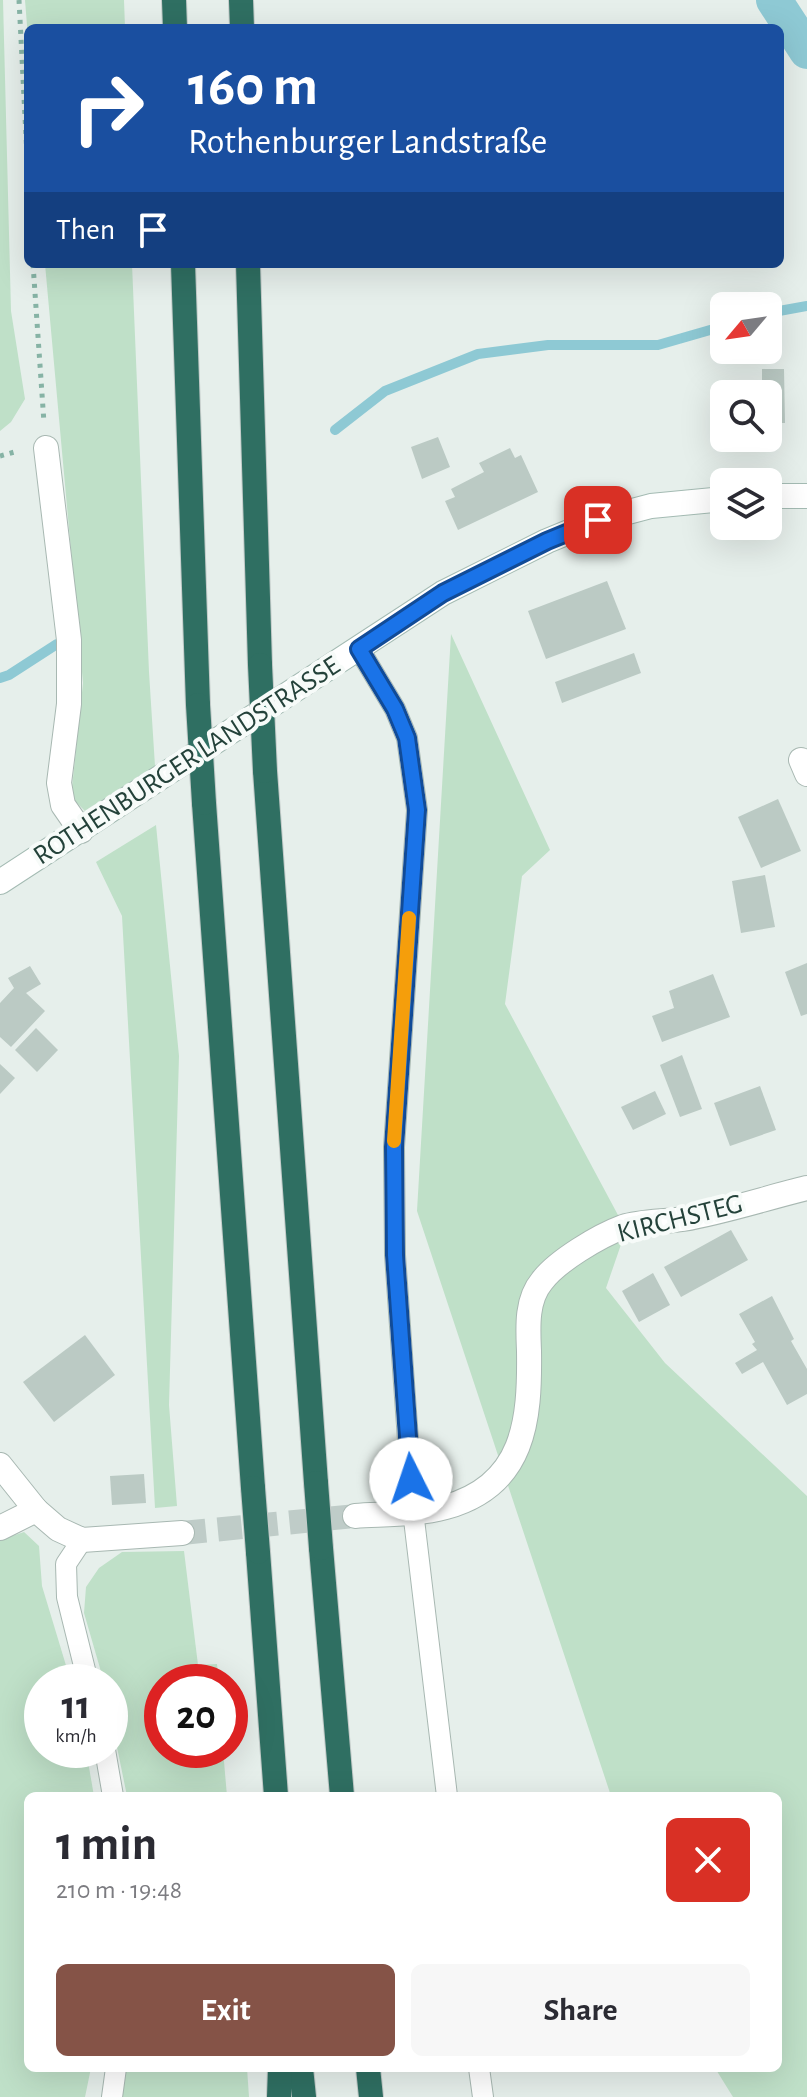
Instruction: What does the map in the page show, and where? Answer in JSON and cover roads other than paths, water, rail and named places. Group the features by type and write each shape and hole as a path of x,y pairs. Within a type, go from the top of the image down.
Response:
{"highway":[{"path":"174,0 175,24"},
{"path":"241,0 242,24"},
{"path":"183,268 198,705 276,1792"},
{"path":"248,268 265,771 316,1483 342,1792"},
{"path":"279,2097 280,2072"},
{"path":"301,2072 304,2097"},
{"path":"368,2072 371,2097"}],"street":[{"path":"46,448 69,640 69,704 59,783 63,805 81,831"},
{"path":"782,496 807,496"},
{"name":"ROTHENBURGER LANDSTRASSE","path":"0,882 443,593 547,541 598,520 651,506 710,500"},
{"name":"KIRCHSTEG","path":"355,1516 444,1508 481,1491 496,1478 513,1457 524,1433 530,1399 528,1316 540,1282 568,1257 624,1227 684,1219 807,1188"},
{"path":"0,1465 36,1510 58,1529 82,1540 182,1533"},
{"path":"0,1528 36,1510"}],"lane":[{"path":"359,649 395,709 407,738 417,810 394,1147 395,1255 413,1511 447,1792"},
{"path":"82,1540 66,1564 67,1597 84,1664"},
{"path":"108,1768 112,1792"},
{"path":"112,2097 115,2072"},
{"path":"480,2072 483,2097"}],"waterway":[{"path":"774,0 807,51"},
{"path":"782,310 807,306"},
{"path":"335,430 385,391 478,354 548,345 658,345 710,330"},
{"path":"0,678 57,644"}],"tunnel":[{"path":"182,1533 355,1516"}]}
